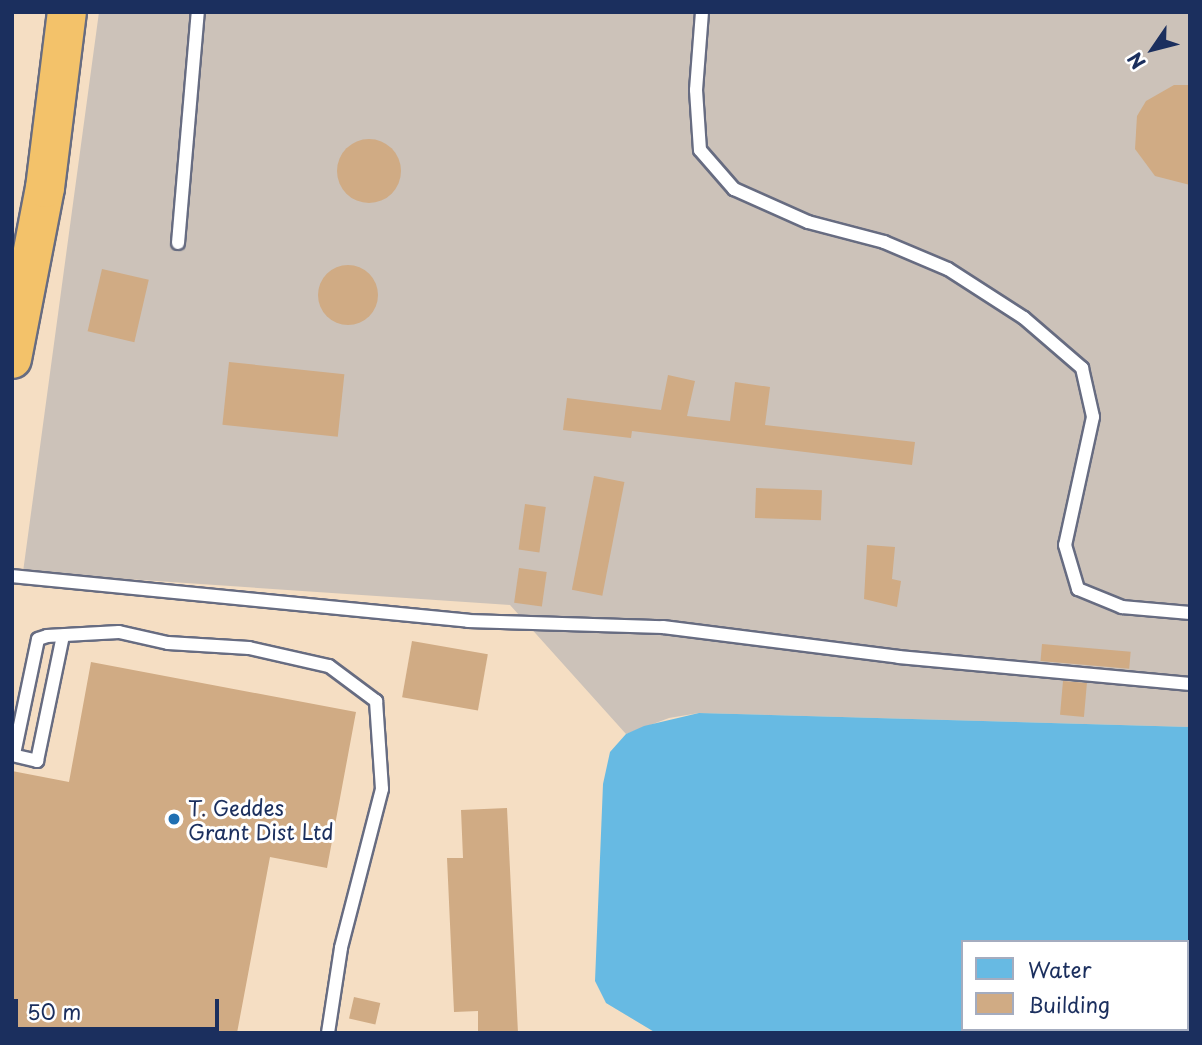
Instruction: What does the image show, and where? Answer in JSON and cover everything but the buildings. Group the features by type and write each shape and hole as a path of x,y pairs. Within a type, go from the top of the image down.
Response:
{"highway":[{"path":"12,359 45,188 67,12"}],"lane":[{"path":"178,243 198,12"},
{"path":"702,12 696,90 701,149 733,189 808,222 884,242 948,269 1024,318 1082,368 1093,417 1065,545 1078,589 1122,607 1190,613"},
{"path":"12,576 468,621 663,627 899,657 1190,684"},
{"path":"63,636 37,761 13,755 38,639 63,636 119,632 169,643 248,648 329,666 376,701 382,789 341,948 328,1033"}],"shaded area":[{"path":"99,12 1190,12 1190,727 699,713 669,718 626,734 510,605 23,572"}],"water":[{"path":"699,713 1190,727 1190,1033 656,1033 606,1003 595,981 603,784 610,752 626,734 644,726"}],"place":[{"name":"T. Geddes Grant Dist Ltd","path":"174,819"}]}
